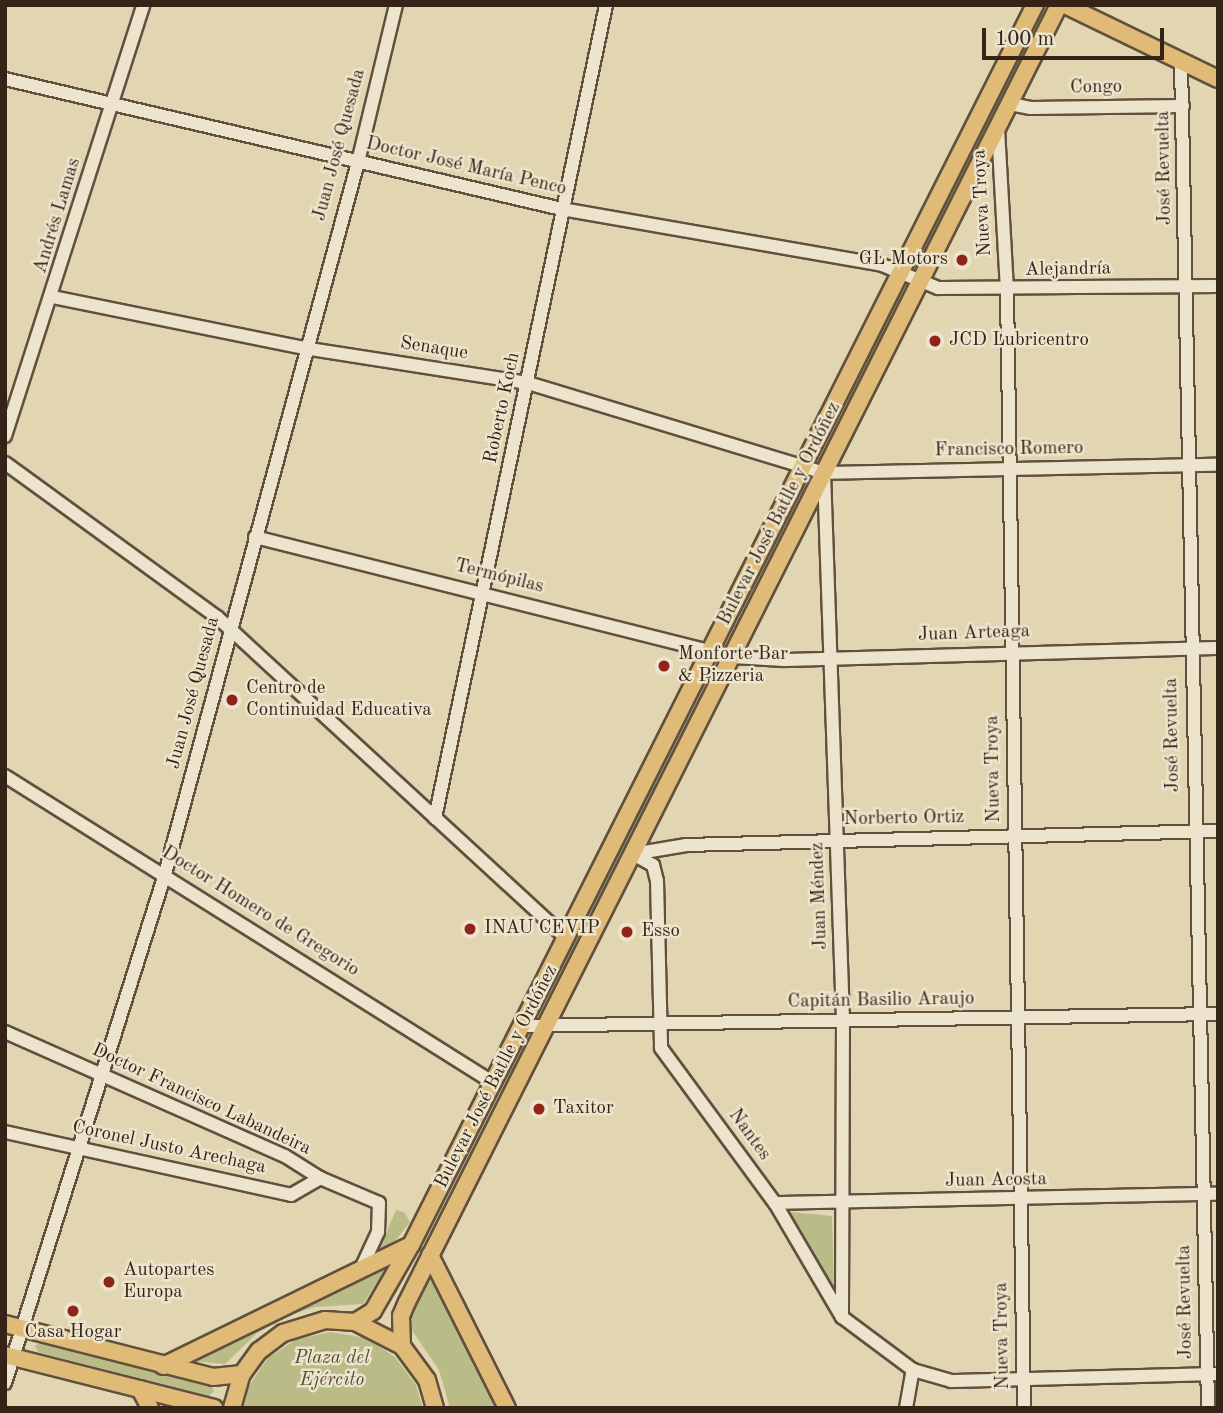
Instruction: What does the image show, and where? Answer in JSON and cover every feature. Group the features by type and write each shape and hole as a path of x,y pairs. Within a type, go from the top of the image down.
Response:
{"main road":[{"name":"Bulevar José Batlle y Ordóñez","path":"355,1322 373,1311 411,1245 1035,5"},
{"name":"Bulevar José Batlle y Ordóñez","path":"402,1346 401,1316 430,1255 1059,5"},
{"path":"1065,5 1218,79"},
{"path":"163,1366 362,1266 411,1245"},
{"path":"430,1255 507,1408"},
{"path":"232,1408 242,1374 259,1351 296,1326 325,1320 355,1322 402,1346 427,1380 435,1408"},
{"path":"5,1324 213,1377 242,1374"},
{"path":"9,1356 214,1408"},
{"path":"141,1389 150,1408"}],"street":[{"name":"Andrés Lamas","path":"5,436 53,297 144,5"},
{"name":"Juan José Quesada","path":"5,1383 9,1356 23,1329 82,1149 165,874 304,348 358,162 396,5"},
{"name":"Roberto Koch","path":"435,818 606,5"},
{"name":"José Revuelta","path":"1181,62 1187,287 1194,831 1201,1014 1203,1194 1213,1374 1208,1408"},
{"name":"Doctor José María Penco","path":"5,79 562,209 882,265 921,281"},
{"name":"Congo","path":"1010,104 1031,108 1183,106"},
{"name":"Nueva Troya","path":"998,129 1007,290 1024,1408"},
{"name":"Alejandría","path":"921,281 950,290 1218,286"},
{"name":"Senaque","path":"53,297 304,348 528,383 802,468"},
{"path":"5,463 230,629 566,938"},
{"name":"Francisco Romero","path":"802,468 824,473 1218,465"},
{"name":"Juan Méndez","path":"824,473 843,1021 842,1317"},
{"name":"Termópilas","path":"256,537 732,657"},
{"name":"Juan Arteaga","path":"732,657 830,658 1218,648"},
{"name":"Doctor Homero de Gregorio","path":"5,776 165,874 492,1082"},
{"name":"Norberto Ortiz","path":"633,854 669,846 1218,831"},
{"name":"Nantes","path":"633,854 653,865 657,881 661,1048 775,1203 842,1317 913,1370"},
{"name":"Capitán Basilio Araujo","path":"521,1026 659,1026 1218,1014"},
{"name":"Doctor Francisco Labandeira","path":"5,1032 285,1156 320,1178 379,1203 378,1232 362,1266"},
{"name":"Coronel Justo Arechaga","path":"5,1132 291,1195 320,1178"},
{"name":"Juan Acosta","path":"775,1203 843,1204 1218,1194"},
{"path":"906,1408 913,1370 951,1381 1213,1374"}],"green space":[{"path":"1042,5 1046,7 920,266 916,264"},
{"path":"897,294 902,297 817,460 815,457"},
{"path":"802,484 806,487 724,645 723,642"},
{"path":"713,668 541,1015 537,1016 710,669"},
{"path":"524,1036 529,1038 414,1322 409,1320"},
{"path":"396,1210 404,1212 410,1222 389,1249 378,1252"},
{"path":"789,1212 832,1216 834,1291 830,1292"},
{"path":"382,1266 385,1270 363,1304 315,1307 293,1314 257,1333 225,1364 192,1361"},
{"path":"429,1280 437,1285 499,1408 450,1408 439,1370 411,1329 411,1315"},
{"name":"Plaza del Ejército","path":"331,1332 366,1338 395,1357 416,1385 423,1408 242,1408 248,1387 268,1358 297,1339"},
{"path":"42,1341 212,1385 214,1391 209,1396 38,1352 35,1346"}],"place":[{"name":"GL Motors","path":"962,260"},
{"name":"JCD Lubricentro","path":"935,341"},
{"name":"Monforte Bar & Pizzeria","path":"664,666"},
{"name":"Centro de Continuidad Educativa","path":"232,700"},
{"name":"INAU CEVIP","path":"470,929"},
{"name":"Esso","path":"627,932"},
{"name":"Taxitor","path":"539,1109"},
{"name":"Autopartes Europa","path":"109,1282"},
{"name":"Casa Hogar","path":"73,1311"}]}
